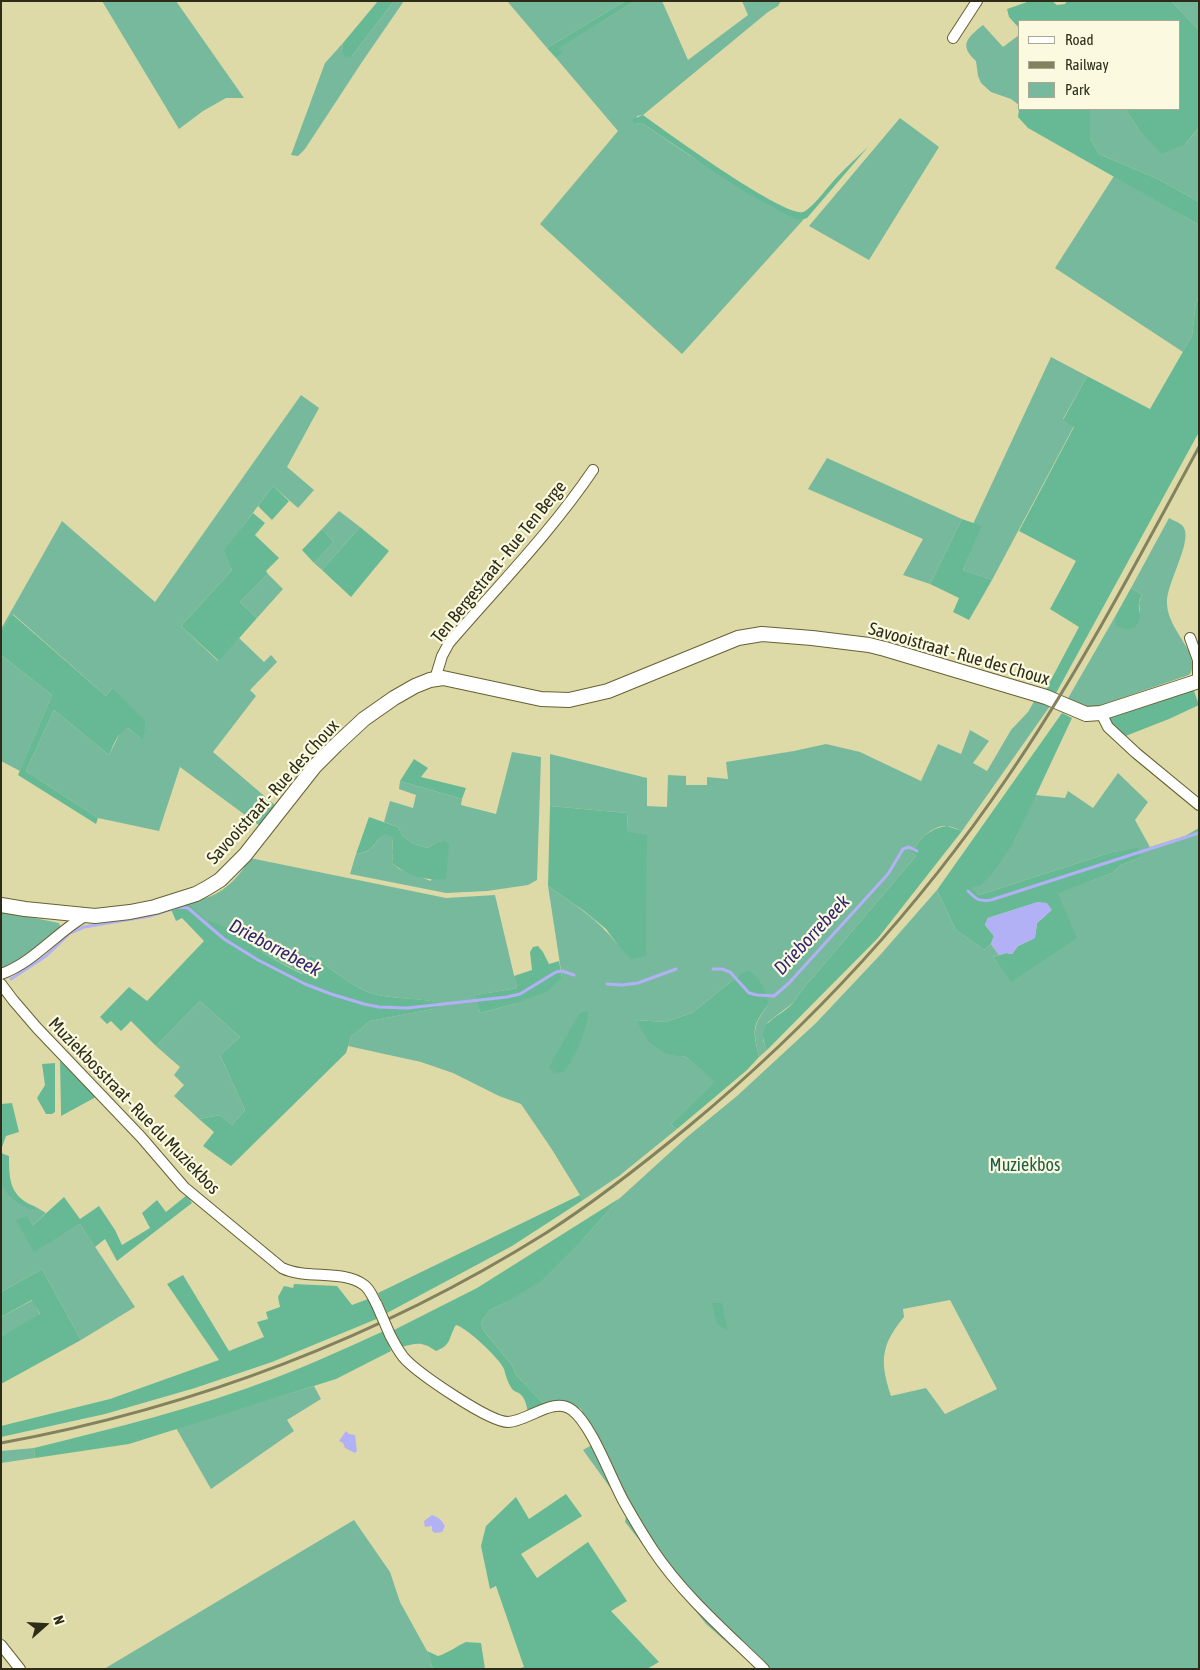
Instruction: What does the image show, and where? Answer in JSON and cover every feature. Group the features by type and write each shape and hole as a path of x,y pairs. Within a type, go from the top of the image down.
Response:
{"main road":[{"name":"Savooistraat - Rue des Choux","path":"1,905 85,916 130,912 155,907 196,894 208,888 220,880 245,855 315,766 364,719 415,686 436,678 456,680 541,699 569,700 608,691 738,638 762,634 812,638 885,649 1046,697 1086,714 1101,713 1198,681"}],"street":[{"path":"953,38 977,1"},
{"name":"Ten Bergestraat - Rue Ten Berge","path":"436,678 442,656 449,644 530,553 593,470"},
{"path":"1190,638 1198,660 1198,681"},
{"path":"1101,713 1108,727 1136,753 1199,805"},
{"name":"Savooistraat - Rue des Choux","path":"1,974 23,963 85,916"},
{"name":"Muziekbosstraat - Rue du Muziekbos","path":"1,984 37,1028 141,1137 184,1187 282,1268 296,1273 344,1278 356,1281 367,1288 399,1352 424,1375 475,1408 501,1421 517,1420 548,1407 567,1407 573,1410 585,1424 623,1501 666,1569 681,1587 764,1669"},
{"path":"1,1645 20,1669"}],"green space":[{"path":"102,1 176,1 244,98 226,98 203,111 179,129"},
{"path":"378,1 394,1 352,56 345,57 342,51 343,43"},
{"path":"394,1 404,1 305,149 298,156 291,155 325,63 343,43 342,51 352,56"},
{"path":"507,1 625,1 547,48"},
{"path":"625,1 635,1 559,48 563,53 556,58 547,48"},
{"path":"635,1 662,1 688,60 748,15 742,1 781,1 778,6 768,12 643,115 637,116 636,124 642,123 689,155 801,220 804,219 682,354 540,224 618,131 556,58 562,53 558,48"},
{"path":"1030,1 1052,1 1057,5 1065,4 1067,1 1171,1 1199,30 1199,128 1185,144 1162,154 1139,130 1126,110 1180,110 1180,20 1018,20 1018,27 1009,17 1007,9"},
{"path":"1171,1 1199,1 1199,30"},
{"path":"983,25 1003,47 1018,36 1018,104 1011,99 991,92 981,83 976,61 966,46 969,37"},
{"path":"1019,110 1090,110 1090,138 1099,154 1158,179 1199,202 1199,225 1028,128 1018,117"},
{"path":"1090,110 1126,110 1139,130 1185,144 1199,128 1199,202 1158,179 1099,154 1090,138"},
{"path":"643,115 749,188 791,210 803,212 868,147 807,218 801,220 795,219 743,191 642,123 633,123 633,119"},
{"path":"900,118 939,147 869,260 809,226"},
{"path":"1114,176 1199,225 1199,298 1196,302 1192,336 1183,352 1055,268"},
{"path":"1199,298 1199,432 1055,695 1045,691 1079,627 1050,609 1076,561 1019,531 1074,427 1063,420 1087,376 1150,409 1192,336 1196,302"},
{"path":"1051,357 1087,376 1063,419 1074,426 992,580 963,570 981,527 973,524"},
{"path":"301,395 319,408 287,467 314,490 298,508 273,486 225,550 232,570 181,626 218,661 239,638 264,662 271,655 277,662 250,690 256,696 213,752 276,806 260,826 180,767 159,831 98,818 26,771 54,710 109,755 121,731 128,728 142,739 112,688 106,696 13,614 1,632 1,629 62,521 155,602"},
{"path":"827,458 962,519 930,584 903,575 923,539 808,489"},
{"path":"273,486 289,501 272,520 258,506"},
{"path":"339,511 360,527 322,570 314,563 334,542 322,529"},
{"path":"253,513 265,523 255,535 279,558 266,571 268,574 240,602 257,618 219,661 181,626 232,570 224,550"},
{"path":"1169,518 1182,525 1186,535 1182,553 1170,585 1167,603 1172,623 1191,655 1191,673 1095,707 1085,707 1067,700 1116,615 1116,625 1140,613 1139,603 1142,595 1131,588"},
{"path":"962,519 982,526 963,570 992,580 969,620 953,612 959,598 930,584"},
{"path":"360,527 389,551 351,597 322,570"},
{"path":"322,529 334,542 314,563 302,550"},
{"path":"268,574 283,589 257,618 240,602"},
{"path":"1131,588 1142,595 1139,601 1140,615 1135,627 1124,629 1116,625 1116,615"},
{"path":"12,614 106,696 112,688 145,721 143,740 128,728 118,736 109,755 54,710 26,771 98,818 96,824 18,775 52,695 1,655 1,632"},
{"path":"1,655 52,695 20,771 1,761"},
{"path":"1193,688 1199,705 1123,737 1112,728 1109,717"},
{"path":"1036,698 1050,706 962,831 950,826 942,826 937,827 921,839 912,853 916,856 793,1003 768,1022 763,1040 767,1050 759,1057 755,1029 759,1018 769,1004 739,975 692,1013 665,1022 636,1020 716,1082 671,1124 677,1129 619,1176 583,1200 521,1104 499,1096 453,1073 421,1062 348,1046 351,1037 370,1021 433,1009 436,1002 390,997 363,990 310,955 303,974 284,965 227,928 207,922 188,902 208,897 223,890 238,875 250,858 446,898 495,895 517,988 477,995 480,1013 514,1004 562,977 548,886 594,919 617,944 628,832 627,813 550,806 550,754 647,778 647,806 667,807 668,775 686,776 686,785 707,785 707,777 728,779 726,762 826,744 860,752 921,781 938,744 961,754 970,730 989,741 973,763 987,771 1011,730 1028,712"},
{"path":"1062,713 1072,718 1014,842 992,874 981,885 971,888 979,895 1112,852 1138,848 1142,857 1121,865 1112,873 1058,894 1077,938 1011,982 993,957 1006,953 1012,954 1018,946 1035,938 1037,923 1052,910 1038,902 988,918 985,925 994,936 991,944 984,950 956,930 937,890"},
{"path":"512,752 541,757 537,880 528,885 487,891 446,893 350,874 356,854 371,849 386,833 392,837 392,863 399,869 431,881 436,843 427,848 412,843 402,835 398,827 384,822 390,801 413,808 416,795 399,789 400,781 462,799 461,805 496,814"},
{"path":"414,759 428,768 421,777 466,788 462,799 400,781"},
{"name":"Muziekbos","path":"1118,773 1148,802 1135,820 1150,847 1185,836 1199,828 1199,1669 757,1669 706,1624 625,1522 627,1511 583,1450 597,1442 581,1409 567,1403 545,1405 517,1376 511,1364 483,1330 481,1322 490,1310 505,1303 585,1237 620,1198 687,1137 737,1096 816,1023 881,954 937,890 956,930 984,950 991,944 999,955 993,957 1011,981 1057,894 1112,873 1121,865 1142,857 1138,849 1112,852 979,895 970,888 1014,842 1035,795 1065,798 1068,791 1093,808","holes":["950,1300 997,1389 945,1414 926,1388 891,1396 885,1373 884,1355 890,1337 904,1317 903,1309"]},
{"path":"550,806 627,813 628,832 647,835 646,956 631,959 606,929 548,886"},
{"path":"369,817 398,827 402,835 412,843 427,848 445,841 449,844 446,879 418,877 398,868 392,863 392,837 386,834 371,849 356,854"},
{"path":"947,826 962,831 878,938 767,1050 763,1033 769,1022 793,1003 916,856 911,852 922,838 934,830"},
{"path":"188,902 207,921 227,927 272,958 302,974 310,955 363,990 390,997 428,1000 437,1002 438,1006 433,1009 370,1021 351,1037 346,1053 231,1166 203,1146 214,1132 199,1119 220,1115 232,1125 245,1110 220,1055 240,1037 200,1001 156,1046 131,1021 121,1031 111,1021 107,1024 100,1017 129,987 147,1001 204,941 182,918 176,921 170,907"},
{"path":"1,911 59,923 61,928 25,957 1,969"},
{"path":"538,946 549,964 559,961 562,977 548,991 514,1004 480,1013 476,995 517,988 514,976 532,970 530,952 533,947"},
{"path":"748,970 762,984 769,1004 756,1023 755,1034 759,1057 747,1070 677,1129 671,1124 715,1082 686,1057 667,1054 649,1042 636,1020 665,1022 692,1013 739,975"},
{"path":"200,1001 240,1037 220,1055 245,1110 232,1125 220,1115 199,1119 174,1096 184,1085 174,1075 180,1067 156,1046"},
{"path":"588,1012 586,1027 572,1060 564,1072 555,1073 549,1067 579,1014"},
{"path":"60,1061 96,1097 61,1116 61,1111"},
{"path":"55,1063 55,1112 46,1114 37,1098 45,1085 42,1064"},
{"path":"12,1103 19,1132 6,1136 1,1150 1,1104"},
{"path":"1,1153 9,1156 11,1180 16,1193 27,1203 36,1207 34,1211 14,1200 3,1187 1,1182"},
{"path":"1,1181 2,1184 33,1211 36,1207 46,1213 32,1226 34,1251 80,1224 135,1307 81,1340 42,1269 1,1292"},
{"path":"187,1195 192,1203 117,1261 105,1239 95,1247 80,1224 34,1252 16,1220 27,1216 32,1226 64,1197 80,1219 99,1206 115,1230 122,1245 150,1228 142,1213 157,1200 166,1212"},
{"path":"580,1195 583,1200 512,1246 387,1313 378,1293"},
{"path":"620,1198 585,1237 541,1281 490,1310 481,1322 483,1330 511,1364 517,1376 545,1405 528,1415 524,1398 511,1388 501,1364 475,1337 461,1327 456,1325 447,1344 436,1351 419,1344 401,1347 394,1330 477,1288"},
{"path":"42,1269 81,1340 1,1384 1,1336 40,1314 32,1300 1,1317 1,1292"},
{"path":"183,1275 229,1351 264,1337 257,1322 268,1319 266,1312 280,1307 278,1297 284,1286 293,1288 294,1284 337,1286 352,1305 368,1299 379,1318 272,1362 195,1388 105,1414 1,1437 1,1426 110,1399 219,1360 167,1284"},
{"path":"33,1300 40,1315 1,1336 1,1317"},
{"path":"712,1303 722,1303 728,1331 717,1324"},
{"path":"384,1331 391,1351 336,1379 129,1444 35,1458 34,1448 125,1425 246,1389 289,1373"},
{"path":"314,1386 321,1399 287,1420 294,1431 211,1489 176,1428"},
{"path":"34,1448 35,1458 1,1463 1,1451"},
{"path":"566,1494 582,1516 521,1554 537,1578 588,1542 627,1601 611,1611 659,1662 647,1669 517,1669 524,1667 496,1586 490,1589 481,1546 486,1526 516,1497 529,1519"},
{"path":"354,1520 390,1572 400,1602 427,1651 433,1669 104,1669"},
{"path":"466,1642 481,1643 485,1669 433,1669 427,1651 438,1656"}],"water":[{"path":"1038,902 1047,903 1052,910 1037,923 1035,938 1018,946 1012,954 999,955 991,944 994,936 985,925 988,918"},
{"path":"346,1431 349,1434 355,1435 357,1451 355,1453 345,1448 343,1443 339,1441"},
{"path":"432,1515 440,1519 444,1524 442,1532 435,1533 432,1531 432,1526 425,1527 424,1521"}],"waterway":[{"name":"Drieborrebeek","path":"968,891 983,901 991,900 1199,833"},
{"name":"Drieborrebeek","path":"713,969 722,969 730,972 749,993 774,996 789,983 888,874 903,849 909,847 917,851"},
{"name":"Drieborrebeek","path":"11,979 46,956 70,933 84,927 150,916 178,907 188,908 224,939 258,960 305,984 331,994 379,1007 407,1008 507,997 520,994 556,972 562,971 574,975"},
{"name":"Drieborrebeek","path":"607,984 638,983 676,969"}],"railway":[{"path":"1,1443 73,1428 144,1410 214,1389 284,1364 351,1336 418,1305 546,1233 619,1182 689,1126 778,1047 820,1006 899,919 973,826 1059,698 1199,447"}]}
